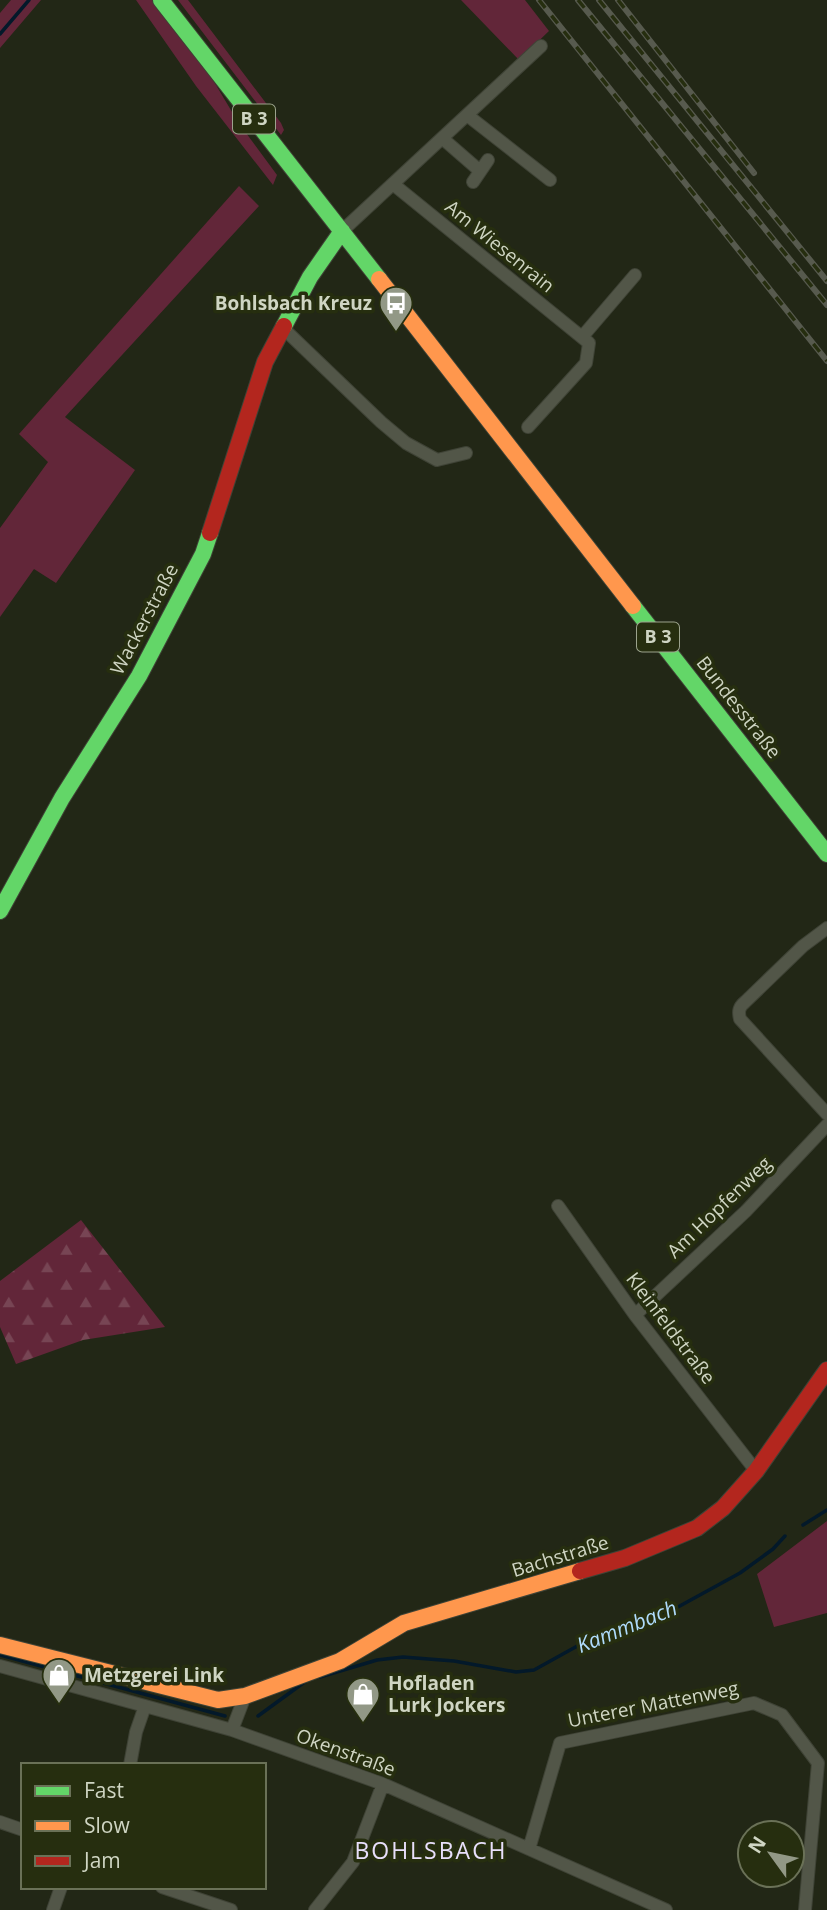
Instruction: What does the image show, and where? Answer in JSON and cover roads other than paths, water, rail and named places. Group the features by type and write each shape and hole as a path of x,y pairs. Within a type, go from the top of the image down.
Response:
{"street":[{"name":"B 3","path":"161,0 342,231"},
{"name":"Wackerstraße","path":"0,911 62,798 139,676 203,554 265,362 310,277 342,231 541,46"},
{"path":"467,115 550,180"},
{"path":"442,138 480,171"},
{"name":"Am Wiesenrain","path":"393,184 582,337"},
{"name":"Bundesstraße","path":"342,231 827,854"},
{"path":"528,427 586,363 589,343 582,337 635,275"},
{"path":"284,329 406,443 437,460 466,453"},
{"path":"827,928 803,946 754,992 740,1006 738,1013 740,1019 827,1114"},
{"name":"Am Hopfenweg","path":"635,1315 746,1211 827,1125"},
{"name":"Kleinfeldstraße","path":"558,1206 635,1315 756,1471"},
{"name":"Bachstraße","path":"0,1645 218,1700 245,1696 340,1661 404,1623 625,1558 697,1528 723,1508 756,1471 827,1370"},
{"name":"Okenstraße","path":"0,1666 232,1731 383,1784 666,1910"},
{"path":"232,1731 245,1696"},
{"name":"Unterer Mattenweg","path":"529,1849 560,1743 754,1703 782,1715 818,1763 805,1910"},
{"path":"130,1763 136,1732 145,1706"},
{"path":"315,1910 353,1862 383,1784"},
{"path":"0,1822 21,1829"},
{"path":"53,1910 60,1889"},
{"path":"168,1889 231,1910"}],"waterway":[{"path":"0,34 29,0"},
{"name":"Kammbach","path":"803,1525 827,1510"},
{"name":"Kammbach","path":"320,1677 377,1660 403,1657 454,1661 516,1672 534,1670 590,1639 630,1629 667,1613 740,1573 773,1549 785,1536"},
{"name":"Kammbach","path":"0,1655 225,1716"},
{"name":"Kammbach","path":"258,1716 306,1681"}],"railway":[{"path":"539,0 827,361"},
{"path":"578,0 827,305"},
{"path":"599,0 827,281"},
{"path":"618,0 754,173"}],"place":[{"name":"Bohlsbach Kreuz","path":"396,333"},
{"name":"Metzgerei Link","path":"59,1705"},
{"name":"Hofladen Lurk Jockers","path":"363,1724"}],"district":[{"name":"BOHLSBACH","path":"431,1851"}]}
